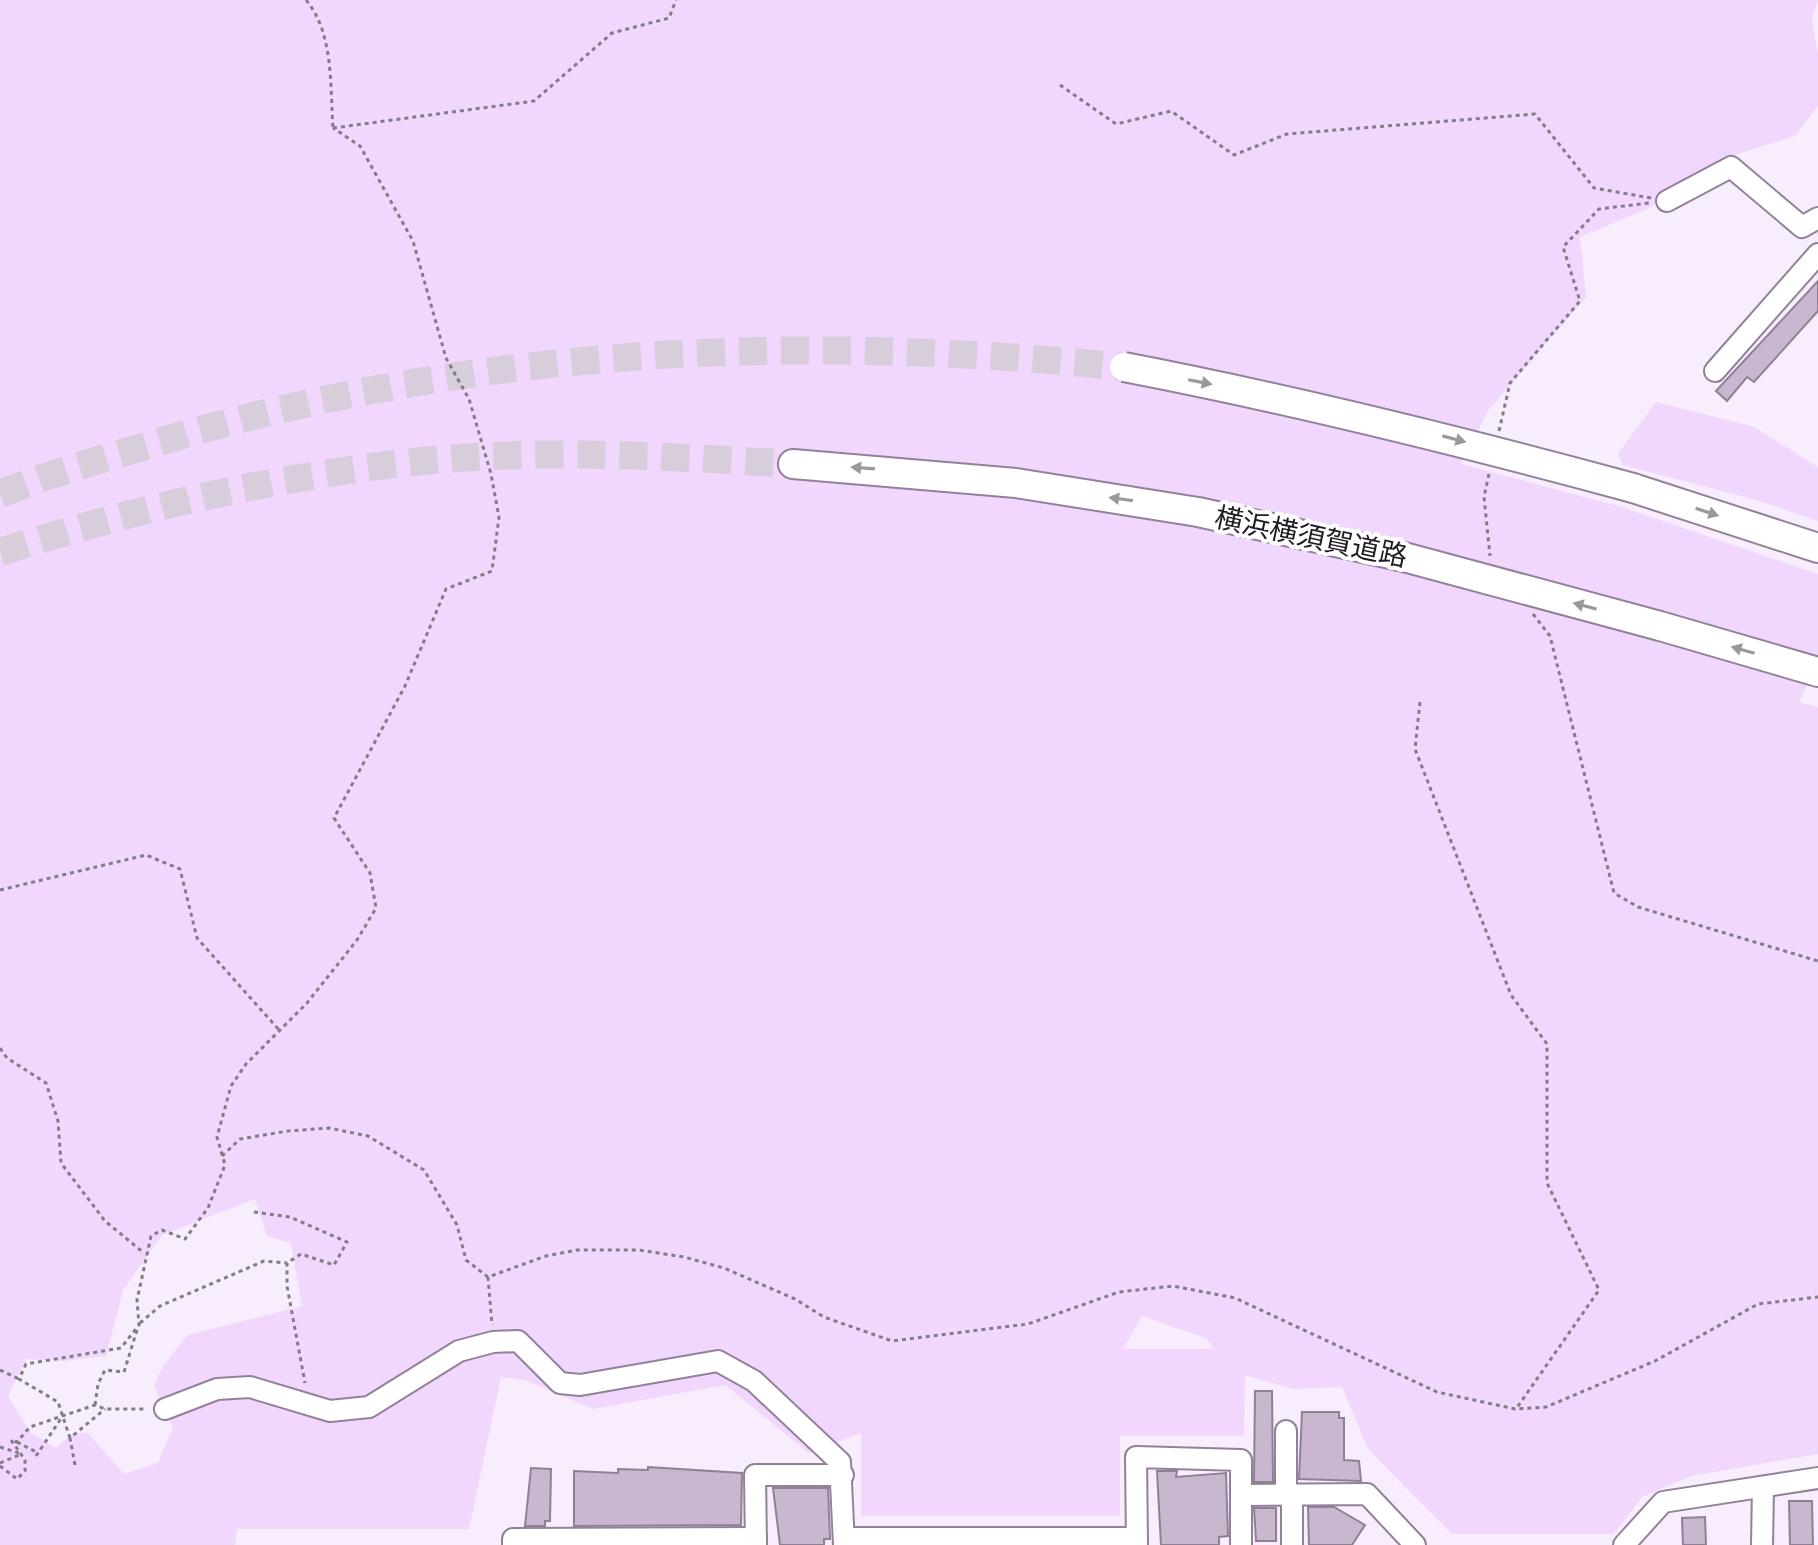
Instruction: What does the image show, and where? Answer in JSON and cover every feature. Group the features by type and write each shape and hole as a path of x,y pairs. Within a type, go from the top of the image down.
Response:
{"highway":[{"path":"1124,367 1280,397 1437,434 1633,488 1818,548"},
{"name":"横浜横須賀道路","path":"793,464 1016,483 1198,512 1404,557 1818,672"}],"street":[{"path":"1667,201 1731,167 1802,227 1818,218"},
{"path":"1715,371 1818,254"},
{"path":"165,1409 217,1389 250,1387 330,1411 369,1407 459,1351 493,1342 518,1341 560,1383 580,1385 718,1361 754,1381 842,1468 844,1541 1137,1541 1136,1457 1241,1460 1241,1545"},
{"path":"1286,1431 1292,1545"},
{"path":"513,1545 513,1539 756,1541 755,1475 842,1468"},
{"path":"1624,1545 1639,1537 1663,1502 1818,1478"},
{"path":"1762,1545 1763,1487"},
{"path":"1241,1495 1367,1494 1415,1545"}],"path":[{"path":"306,0 314,10 327,49 333,128"},
{"path":"333,128 534,101 612,33 669,18 676,0"},
{"path":"1060,85 1116,124 1171,111 1234,155 1287,134 1535,114 1594,188 1667,201"},
{"path":"95,1405 98,1384 105,1370 124,1372 139,1325 137,1300 144,1253 151,1236 162,1230 185,1239 208,1208 225,1165 217,1137 231,1086 246,1064 307,1003 357,940 376,908 370,873 334,818 405,686 446,589 492,571 499,517 491,474 469,399 446,358 413,241 360,146 333,128"},
{"path":"1420,702 1415,749 1511,995 1547,1044 1547,1183 1599,1290 1515,1409"},
{"path":"0,890 146,855 180,869 197,938 280,1031"},
{"path":"0,1048 7,1058 46,1083 58,1121 61,1163 105,1221 144,1253"},
{"path":"222,1156 240,1139 329,1128 368,1136 424,1170 457,1225 466,1260 488,1277 493,1342"},
{"path":"19,1379 26,1364 121,1348 139,1325 160,1306 264,1261 287,1263 301,1254 334,1265 347,1242 290,1217 254,1212"},
{"path":"488,1277 546,1256 577,1250 639,1250 684,1257 724,1268 795,1299 824,1317 892,1341 1028,1324 1119,1292 1173,1286 1235,1298 1437,1392 1515,1409 1546,1407 1655,1361 1758,1304 1818,1297"},
{"path":"287,1263 287,1286 307,1402"},
{"path":"0,1370 58,1402 64,1414 75,1465"},
{"path":"17,1442 30,1427 95,1405 105,1409 165,1409"},
{"path":"70,1438 105,1409"},
{"path":"22,1454 0,1465 17,1479 25,1471 25,1460 22,1454 11,1440 37,1454 64,1414"},
{"path":"0,1447 22,1454"},
{"path":"25,1460 32,1461"}],"shaded area":[{"path":"0,0 1818,0 1812,18 1818,55 1818,106 1795,136 1737,154 1647,209 1580,237 1586,297 1487,412 1461,464 1622,507 1818,574 1818,660 1799,702 1818,707 1818,1454 1691,1476 1642,1497 1614,1534 1452,1534 1368,1449 1342,1387 1293,1389 1245,1375 1244,1436 1120,1436 1120,1516 861,1516 861,1433 809,1453 725,1385 593,1409 525,1380 501,1377 469,1529 237,1529 235,1545 0,1545","holes":["255,1199 267,1236 291,1243 302,1306 188,1335 163,1366 154,1386 173,1427 158,1463 124,1474 87,1432 70,1436 56,1448 30,1432 8,1396 26,1359 64,1361 106,1356 123,1290 162,1235","1142,1316 1206,1338 1214,1349 1123,1349"]},
{"path":"1656,402 1754,427 1818,467 1818,521 1763,502 1623,465 1618,454"}],"building":[{"path":"1818,281 1818,311 1754,382 1747,377 1727,401 1716,391"},
{"path":"1255,1391 1272,1391 1273,1482 1254,1482"},
{"path":"1302,1412 1339,1412 1339,1418 1344,1418 1344,1460 1359,1461 1361,1481 1299,1479"},
{"path":"648,1467 742,1473 741,1525 574,1526 574,1471 618,1473 618,1469 648,1470"},
{"path":"531,1468 551,1469 550,1521 545,1521 545,1526 525,1526"},
{"path":"1157,1471 1177,1471 1176,1477 1226,1473 1228,1536 1219,1537 1219,1545 1161,1545"},
{"path":"773,1488 828,1488 830,1539 824,1539 824,1545 780,1545"},
{"path":"1789,1501 1812,1501 1813,1545 1790,1545"},
{"path":"1308,1507 1334,1507 1365,1525 1352,1545 1309,1545"},
{"path":"1254,1508 1276,1508 1276,1541 1256,1541"},
{"path":"1705,1517 1706,1545 1683,1545 1682,1518"}],"tunnel":[{"path":"0,494 93,462 268,412 389,387 510,369 632,357 755,351 878,351 1124,367"},
{"path":"0,552 103,521 208,496 315,475 422,461 561,455 654,456 793,464"}]}
